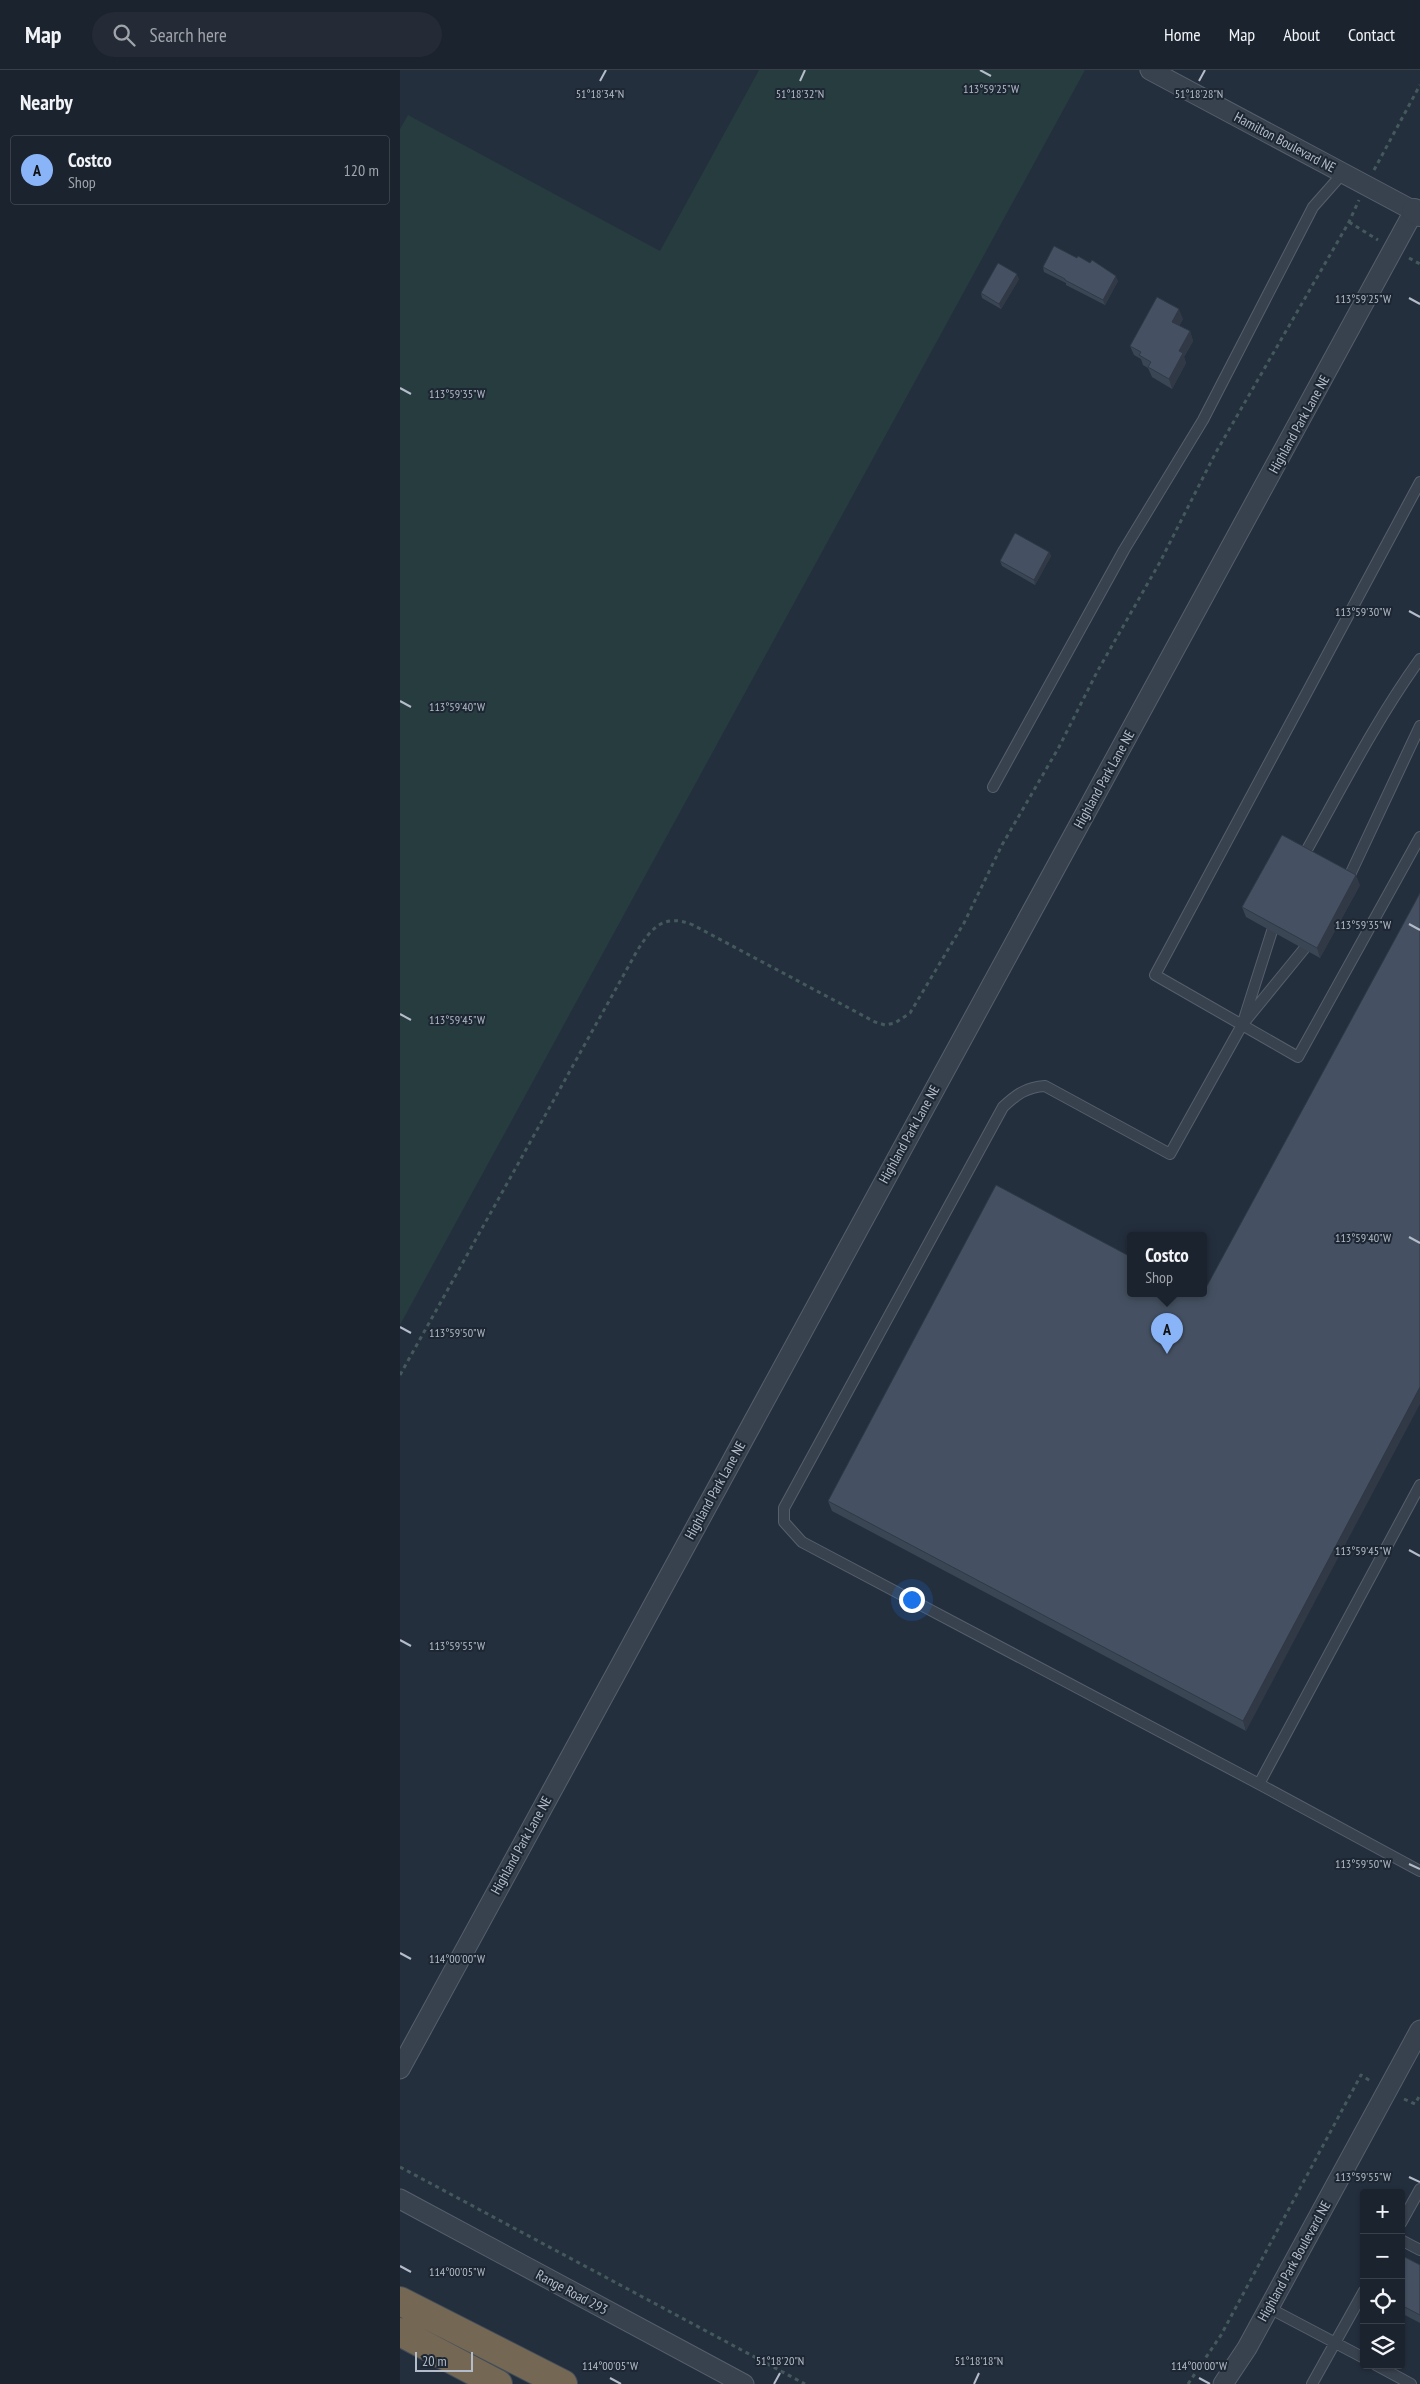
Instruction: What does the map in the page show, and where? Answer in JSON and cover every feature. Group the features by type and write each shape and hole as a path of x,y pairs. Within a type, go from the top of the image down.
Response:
{"highway":[{"path":"400,2301 563,2384"},
{"path":"400,2332 498,2384"}],"street":[{"name":"Hamilton Boulevard NE","path":"1150,70 1343,173 1418,208"},
{"name":"Highland Park Lane NE","path":"400,2069 1418,208"},
{"name":"Highland Park Boulevard NE","path":"1224,2384 1269,2308 1418,2040"},
{"name":"Range Road 293","path":"400,2199 744,2384"}],"lane":[{"path":"993,787 1124,550 1203,420 1313,207 1343,173"},
{"path":"1420,482 1155,976 1298,1057 1420,837"},
{"path":"1304,855 1400,686 1420,659"},
{"path":"1348,879 1420,726"},
{"path":"1242,1025 1272,931"},
{"path":"1304,949 1242,1025 1170,1154 1045,1086 1032,1086 1018,1094 1003,1107 784,1508 784,1522 802,1542 1420,1871"},
{"path":"1259,1784 1420,1485"},
{"path":"1405,2216 1420,2189"},
{"path":"1405,2242 1420,2250"},
{"path":"1312,2384 1360,2298"},
{"path":"1269,2308 1360,2356"},
{"path":"1383,2369 1411,2384"}],"path":[{"path":"1372,173 1420,85"},
{"path":"400,1376 637,951 647,935 657,926 667,920 677,919 693,925 875,1022 885,1025 896,1023 910,1013 964,924 1002,844 1059,747 1096,672 1160,562 1215,454 1349,222 1360,198"},
{"path":"1349,222 1379,241"},
{"path":"1410,258 1420,264"},
{"path":"1188,2384 1207,2359 1221,2334 1361,2075 1369,2080"},
{"path":"1396,2095 1415,2104 1420,2095"},
{"path":"400,2167 805,2384"}],"green space":[{"path":"759,70 1085,70 400,1325 400,129 408,115 660,251"}],"building":[{"path":"1054,246 1090,263 1092,260 1116,276 1103,300 1043,267"},
{"path":"998,263 1017,274 999,304 981,293"},
{"path":"1157,297 1179,309 1172,322 1190,331 1179,351 1183,353 1169,379 1148,367 1151,362 1139,355 1141,352 1130,346"},
{"path":"1015,533 1049,552 1034,580 1000,561"},
{"path":"1282,835 1356,875 1317,948 1242,907"},
{"path":"1420,893 1420,1387 1243,1721 828,1501 996,1185 1127,1255 1127,1297 1207,1297 1207,1286"},
{"path":"1405,2257 1420,2265 1420,2315 1405,2307"}],"place":[{"name":"Costco","path":"1167,1354"}]}
